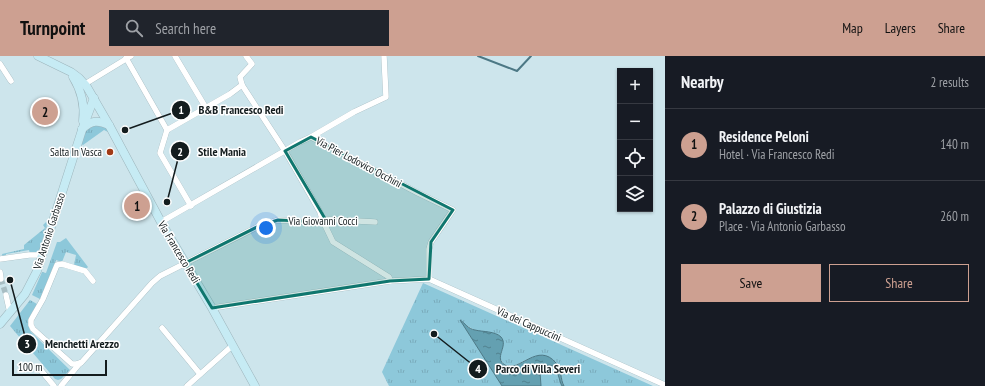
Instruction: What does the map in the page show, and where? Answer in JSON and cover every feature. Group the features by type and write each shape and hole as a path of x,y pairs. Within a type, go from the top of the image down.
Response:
{"street":[{"name":"Via Francesco Redi","path":"38,56 71,72 85,84 109,125 161,222 212,308 255,386"},
{"path":"175,56 206,108"},
{"path":"246,56 252,64 240,76 242,85 285,151 320,212 333,242 389,277 390,281"},
{"path":"311,137 354,112 386,96 384,56"},
{"path":"85,84 129,57 167,130"},
{"path":"0,64 11,81"},
{"name":"Via Antonio Garbasso","path":"71,72 82,97 84,115 82,130"},
{"path":"191,206 160,153 167,130 230,94 242,85"},
{"name":"Via Antonio Garbasso","path":"0,324 25,294 37,271 82,130 94,98"},
{"path":"82,130 93,121 98,121 109,125"},
{"name":"Via Pier Lodovico Occhini","path":"161,222 311,137 418,194 454,210 431,242 429,249 429,279"},
{"name":"Via Giovanni Cocci","path":"61,386 152,283 160,276 259,226 278,220 314,222 322,219 375,222"},
{"path":"0,259 42,255"},
{"path":"81,363 72,364 33,329 31,320 43,299 57,265 62,264 85,271 93,281"},
{"path":"0,272 1,279"},
{"name":"Via dei Cappuccini","path":"212,308 390,281 429,279 665,385"},
{"path":"6,295 10,313"},
{"path":"162,328 200,374"},
{"path":"186,386 233,345"},
{"path":"39,368 54,386"}],"highlighted area":[{"path":"311,137 453,210 431,242 429,279 390,281 212,308 185,263 259,226 278,220 327,222 285,151"}],"green space":[{"path":"96,123 107,128 110,133 104,130 83,145 81,144 86,130"},
{"path":"48,220 39,252 30,254 29,250 6,254 6,258 3,258 2,254 24,249 24,245 45,228 43,225"},
{"path":"66,238 88,267 86,269 74,265 76,255 66,252 62,262 56,260 40,299 32,295 42,272 46,273 57,242 60,242"},
{"path":"423,283 653,386 564,386 561,372 551,359 542,356 534,357 511,366 505,364 500,358 503,347 496,334 476,330 460,320 502,386 389,386 382,372"},
{"path":"30,300 37,304 29,321 29,328 31,332 70,370 61,379 55,379 10,326"},
{"path":"549,365 556,368 562,386 541,386 540,372 545,366"}],"water":[{"path":"460,320 468,327 492,333 501,337 503,344 500,359 505,365 516,365 536,356 542,355 549,357 558,365 564,386 561,384 556,368 549,365 545,366 540,372 541,386 502,386"}],"waterway":[{"path":"478,56 517,71 531,56"}],"tunnel":[{"path":"1,279 6,295"}],"place":[{"name":"Palazzo di Giustizia","path":"45,112"},
{"name":"B&B Francesco Redi","path":"125,130"},
{"name":"Salta In Vasca","path":"110,152"},
{"name":"Stile Mania","path":"167,202"},
{"name":"Residence Peloni","path":"137,206"},
{"name":"Menchetti Arezzo","path":"10,280"},
{"name":"Parco di Villa Severi","path":"434,334"}]}
